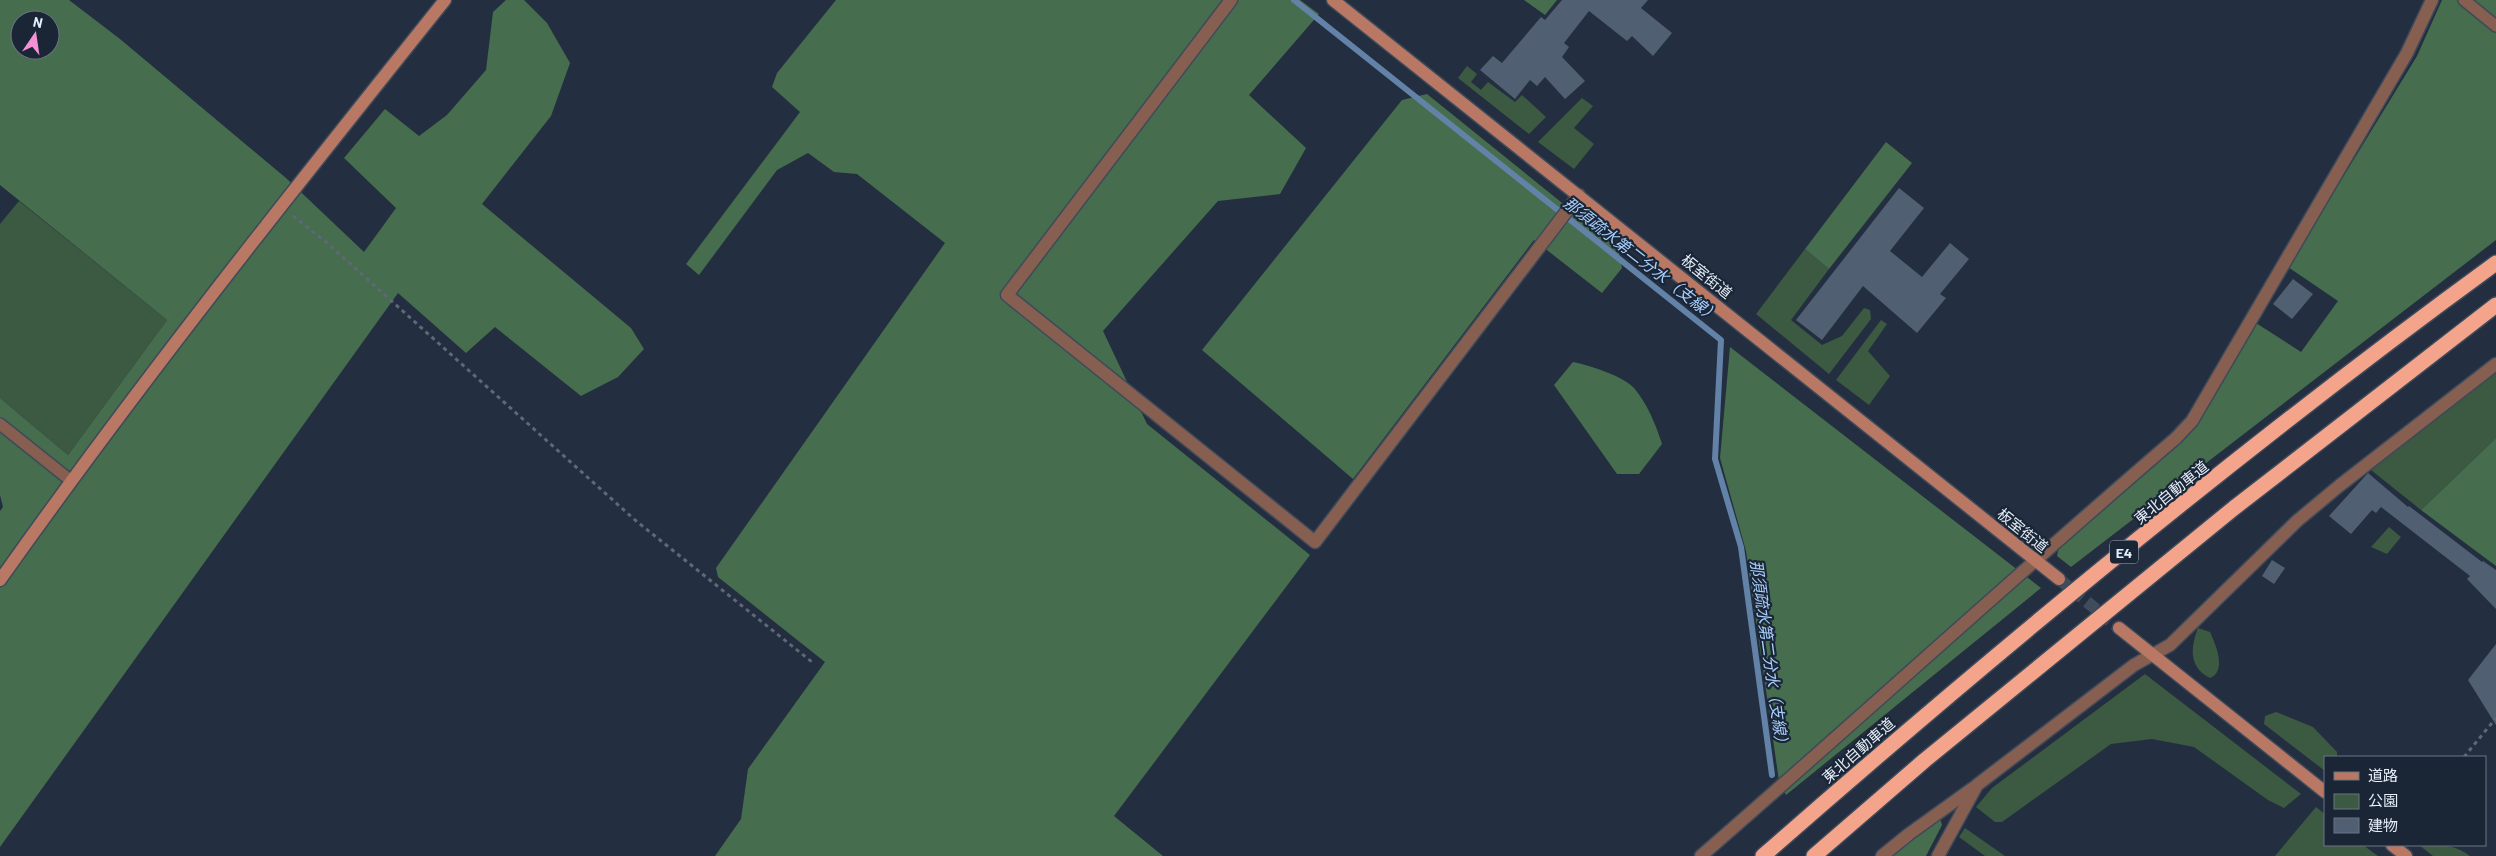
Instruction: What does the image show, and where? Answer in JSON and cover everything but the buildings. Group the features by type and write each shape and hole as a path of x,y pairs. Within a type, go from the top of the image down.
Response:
{"highway":[{"name":"東北自動車道","path":"1763,856 1902,735 2122,553 2339,382 2496,263"},
{"name":"E4","path":"1814,856 1925,760 2234,508 2496,305"}],"main road":[{"path":"0,580 70,480 280,205 446,0"},
{"name":"板室街道","path":"1333,0 2059,580"},
{"path":"2119,628 2324,791"},
{"path":"2393,846 2406,856"}],"street":[{"path":"1231,0 1007,295 1314,542 1579,195"},
{"path":"1701,856 1875,704 2034,560 2176,438 2192,421 2407,53 2432,0"},
{"path":"1882,856 2134,665 2170,645 2298,521 2338,486 2496,364"},
{"path":"1938,856 1977,785"}],"lane":[{"path":"2464,0 2496,26"},
{"path":"0,424 70,480"}],"path":[{"path":"280,205 326,242 635,520 812,662"},
{"path":"2465,756 2496,718"}],"green space":[{"path":"0,0 69,0 120,39 286,178 364,252 396,208 344,158 385,109 419,136 447,115 486,70 493,12 506,0 524,0 547,23 570,63 551,116 482,204 631,328 644,349 618,377 581,396 495,327 466,353 398,293 0,847 0,511 3,507 0,495 0,398 68,455 167,320 0,185"},
{"path":"836,0 1300,0 1319,14 1249,95 1306,148 1280,194 1218,201 1103,331 1147,424 1310,555 1114,816 1163,856 715,856 741,819 748,769 825,662 718,577 716,568 945,243 857,174 834,172 808,153 777,170 699,275 686,264 800,112 772,87 777,73"},
{"path":"1524,0 1557,0 1545,15"},
{"path":"2442,0 2496,0 2496,240 2071,567 2057,556 2059,547 2180,443 2194,427 2256,323 2301,352 2338,301 2288,267 2417,56"},
{"path":"1467,66 1477,74 1471,82 1481,90 1488,82 1515,102 1522,95 1546,117 1529,134 1458,78"},
{"path":"1427,94 1618,248 1622,268 1602,293 1534,240 1353,479 1202,350 1402,100"},
{"path":"1582,98 1593,106 1574,128 1594,144 1574,169 1538,142"},
{"path":"1886,142 1912,163 1829,269 1805,249"},
{"path":"19,201 167,320 68,455 0,398 0,224"},
{"path":"1805,249 1829,269 1791,320 1822,345 1842,336 1864,308 1870,310 1871,319 1829,374 1756,314"},
{"path":"1881,320 1887,324 1868,351 1890,376 1869,405 1836,380"},
{"path":"1730,347 2041,588 1786,795 1779,781 1746,551 1720,458"},
{"path":"1573,362 1596,368 1622,379 1634,388 1643,400 1662,444 1639,474 1617,474 1554,385"},
{"path":"2491,370 2496,374 2496,438 2421,510 2371,470"},
{"path":"2496,438 2496,566 2421,510"},
{"path":"2389,527 2401,537 2387,554 2371,547"},
{"path":"2198,628 2210,632 2219,657 2218,670 2210,678 2198,669 2193,657 2195,635"},
{"path":"2145,674 2301,794 2284,808 2268,800 2194,747 2152,739 2111,744 2002,822 1995,822 1976,807 1992,788"},
{"path":"2276,712 2313,727 2337,752 2337,756 2324,756 2324,770 2264,724 2265,716"},
{"path":"2316,807 2324,813 2324,846 2364,846 2378,856 2275,856"},
{"path":"1940,818 1942,825 1926,856 1882,856"},
{"path":"1965,828 2005,856 1985,856 1959,837"},
{"path":"2420,846 2452,847 2470,856 2433,856"}],"waterway":[{"name":"那須疏水第二分水（支線）","path":"1294,0 1721,340 1715,459 1741,547 1772,775"}],"tunnel":[{"path":"2059,579 2119,628"}]}
